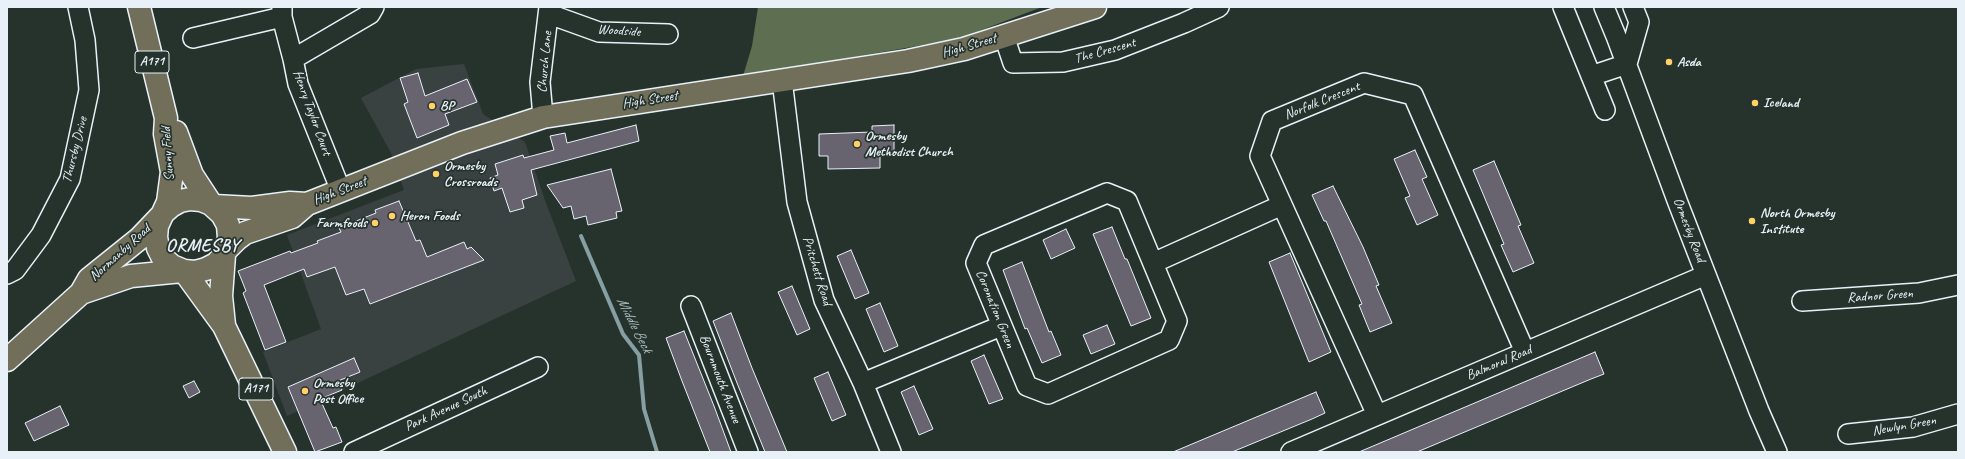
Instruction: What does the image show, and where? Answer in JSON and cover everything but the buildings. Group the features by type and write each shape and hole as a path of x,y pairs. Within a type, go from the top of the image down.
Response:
{"main road":[{"name":"Sunny Field","path":"139,7 166,118 165,134 172,172 170,193 162,214"},
{"name":"High Street","path":"225,252 245,233 292,217 307,204 462,143 543,118 908,61 964,49 1095,7"},
{"name":"Sunny Field","path":"166,118 176,132 192,175 212,205"},
{"path":"162,214 175,204 190,199 201,200 212,205"},
{"name":"High Street","path":"212,205 252,208 290,202 307,204"},
{"name":"A171","path":"212,205 222,214 228,225 229,238 225,252 221,296 224,326"},
{"name":"A171","path":"162,214 157,226 156,237 158,248 168,262 183,271 224,326 285,452"},
{"name":"Normanby Road","path":"7,360 80,293 89,279 140,238 162,214"},
{"path":"183,271 195,272 206,269 216,264 225,252"},
{"name":"Normanby Road","path":"80,293 131,276 183,271"}],"street":[{"name":"Thursby Drive","path":"7,274 15,270 41,235 70,179 89,90 85,40 78,7"},
{"name":"Henry Taylor Court","path":"341,191 298,84 293,59 370,14 374,7"},
{"name":"The Crescent","path":"1004,36 1013,63 1063,62 1115,50 1219,7"},
{"path":"1563,7 1604,110"},
{"name":"Ormesby Road","path":"1604,7 1627,64 1706,275 1777,452"},
{"path":"1591,76 1627,64 1639,22 1633,7"},
{"name":"Woodside","path":"549,11 599,32 668,34"},
{"name":"Church Lane","path":"543,118 540,82 549,11"},
{"path":"193,38 282,12 293,59"},
{"name":"Pritchett Road","path":"782,80 797,202 824,300 863,383 891,452"},
{"name":"Norfolk Crescent","path":"1377,415 1260,156 1272,122 1364,83 1413,95 1524,352"},
{"name":"Coronation Green","path":"1107,193 1127,201 1153,263 1177,321 1169,340 1048,394 1028,386 1001,326 976,263 984,245 1107,193"},
{"path":"1153,263 1282,205"},
{"name":"Balmoral Road","path":"1291,452 1706,275"},
{"name":"Radnor Green","path":"1802,301 1919,294 1958,285"},
{"name":"Bournmouth Avenue","path":"691,306 748,452"},
{"path":"863,383 1001,326"},
{"name":"Park Avenue South","path":"354,452 538,367"},
{"name":"Newlyn Green","path":"1848,434 1906,428 1958,414"}],"shaded area":[{"path":"464,64 483,114 525,142 546,203 576,281 287,416 263,352 321,329 287,235 404,190 391,153 361,98 416,69"}],"green space":[{"path":"758,7 1042,7 958,39 743,76 752,46"}],"waterway":[{"name":"Middle Beck","path":"581,236 623,334 639,355 644,409 657,452"}],"place":[{"name":"Asda","path":"1669,62"},
{"name":"Iceland","path":"1755,103"},
{"name":"BP","path":"432,106"},
{"name":"Ormesby Methodist Church","path":"857,144"},
{"name":"Ormesby Crossroads","path":"436,174"},
{"name":"Heron Foods","path":"392,216"},
{"name":"North Ormesby Institute","path":"1752,221"},
{"name":"Farmfoods","path":"375,223"},
{"name":"Ormesby Post Office","path":"305,391"}],"district":[{"name":"ORMESBY","path":"203,246"}]}
